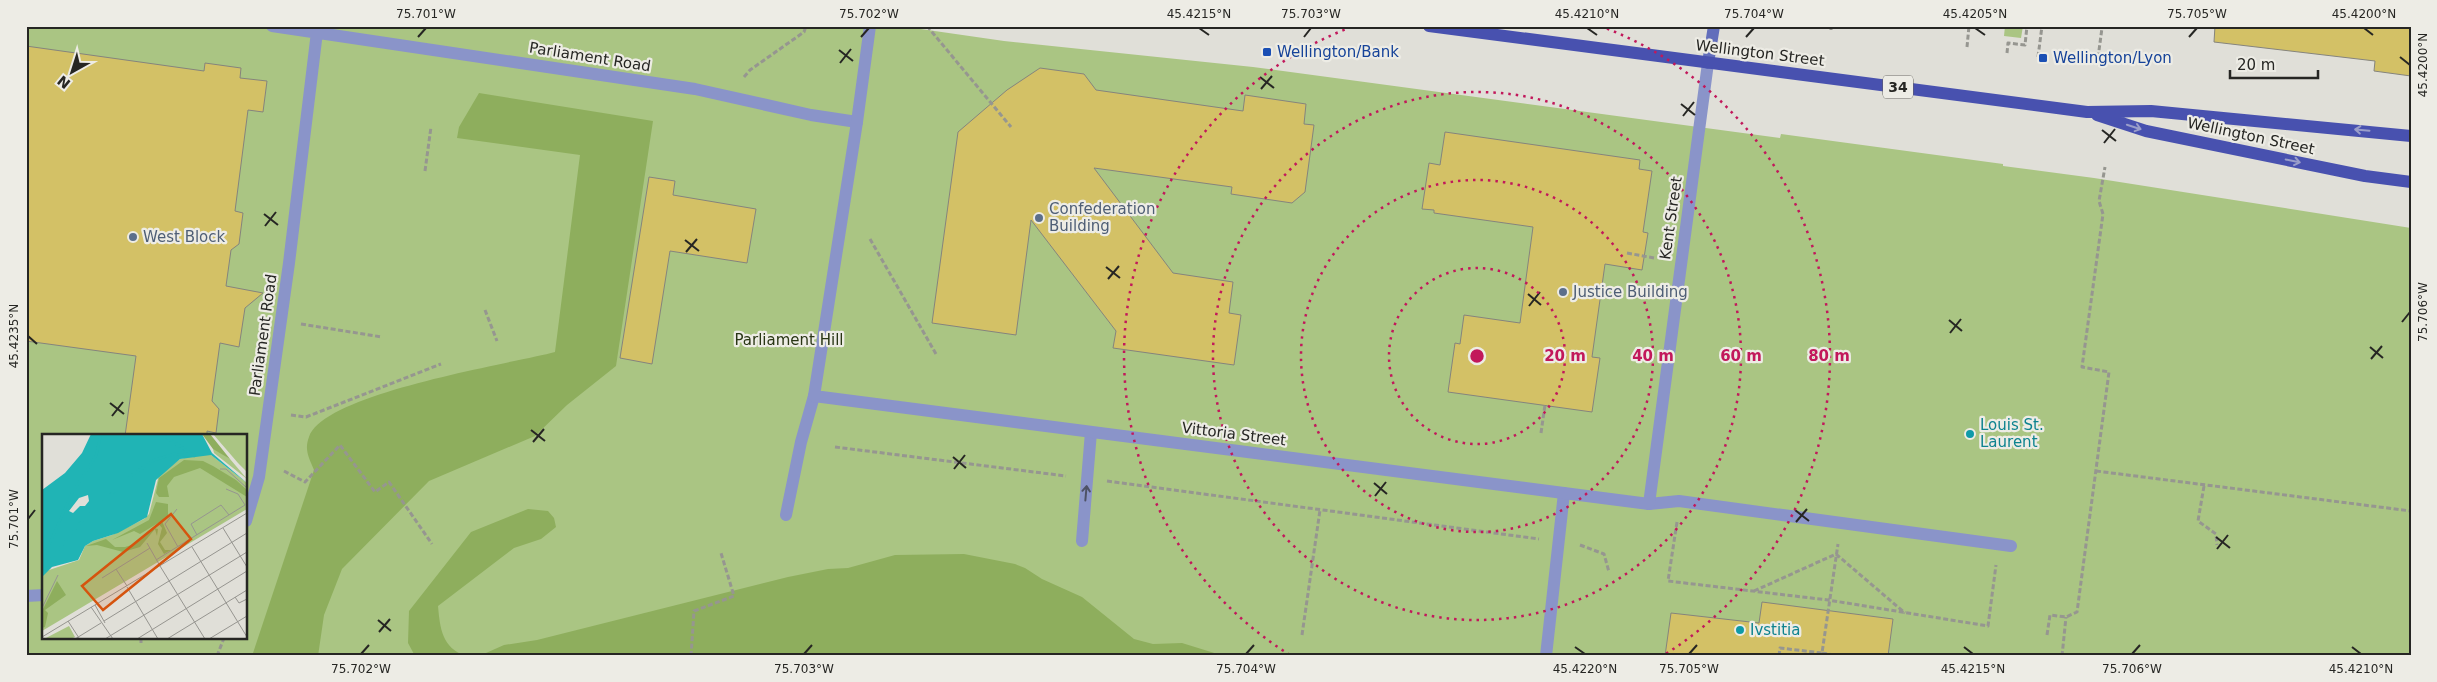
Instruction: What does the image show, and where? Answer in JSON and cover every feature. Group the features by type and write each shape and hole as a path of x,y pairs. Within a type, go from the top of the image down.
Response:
{"main road":[{"name":"Wellington Street","path":"1429,26 2088,112 2151,111 2411,136"},
{"name":"Kent Street","path":"1708,63 1714,26"},
{"name":"Wellington Street","path":"2088,112 2146,131 2364,176 2411,182"}],"street":[{"name":"Parliament Road","path":"272,26 695,89 726,97 857,122"},
{"path":"786,515 801,442 814,396 857,122 870,26"},
{"name":"Parliament Road","path":"248,515 259,477 281,322 317,32"},
{"name":"Kent Street","path":"1649,504 1708,63"},
{"name":"Vittoria Street","path":"814,396 1649,504 1680,501 2011,546"},
{"path":"1082,541 1091,432"},
{"path":"1546,656 1564,493"},
{"path":"26,596 42,595"}],"path":[{"path":"726,97 750,70 804,32 806,26"},
{"path":"927,26 1011,127"},
{"path":"1967,47 1970,26"},
{"path":"2007,53 2008,43 2025,45 2027,26"},
{"path":"2038,57 2042,26"},
{"path":"2097,65 2102,28"},
{"path":"425,170 431,127"},
{"path":"2047,635 2050,615 2066,617 2077,612 2109,372 2082,367 2103,214 2099,202 2105,167"},
{"path":"870,239 936,354"},
{"path":"1627,253 1654,258"},
{"path":"485,310 497,341"},
{"path":"281,322 382,337"},
{"path":"291,415 306,418 441,364"},
{"path":"1541,433 1545,405"},
{"path":"284,471 305,482 340,445 375,492 389,482 432,544"},
{"path":"836,447 1087,478 1558,541 1588,546 1604,554 1609,572"},
{"path":"2096,471 2411,511"},
{"path":"2204,486 2198,521 2216,534 2217,545"},
{"path":"1302,635 1320,510"},
{"path":"1677,517 1668,581 1828,600 1988,626 1996,562"},
{"path":"1822,653 1828,600 1842,522"},
{"path":"691,656 694,610 734,596 721,552"},
{"path":"1754,591 1836,554"},
{"path":"1836,554 1906,614"},
{"path":"2062,656 2066,617"},
{"path":"217,656 223,640"},
{"path":"1779,656 1780,648 1841,656"}],"green space":[{"name":"Parliament Hill","path":"26,26 900,26 1004,41 1253,67 1780,138 1781,134 2003,164 2003,166 2094,178 2411,228 2411,656 26,656"},
{"path":"2005,26 2023,26 2021,38 2004,36"},
{"path":"479,93 653,121 616,366 567,405 535,436 429,481 342,569 324,615 318,656 252,656 314,470 308,454 309,437 322,421 347,407 420,382 555,352 580,155 457,138 459,127"},
{"path":"528,509 548,511 554,518 556,527 541,539 514,548 438,606 441,629 447,642 452,648 466,656 415,656 408,643 409,611 471,532"},
{"path":"964,554 1015,564 1025,568 1042,579 1082,597 1134,639 1153,644 1182,643 1224,656 844,654 837,656 469,656 486,653 504,645 537,640 788,577 828,569 848,568 895,555"}],"building":[{"path":"2215,26 2411,26 2411,76 2374,71 2375,61 2214,42"},
{"name":"West Block","path":"26,46 204,71 205,63 241,68 240,78 267,81 263,112 248,110 235,211 243,213 239,244 231,250 226,286 263,293 245,308 239,347 220,343 212,401 219,409 216,433 207,431 207,434 125,434 136,356 26,341"},
{"name":"Confederation Building","path":"1040,68 1084,74 1096,90 1243,111 1245,95 1306,104 1304,124 1314,125 1305,192 1292,203 1231,194 1232,187 1094,168 1173,273 1233,282 1229,313 1241,315 1234,365 1113,348 1116,331 1031,220 1016,335 932,323 958,132 1007,90"},
{"name":"Justice Building","path":"1445,132 1640,160 1639,169 1652,171 1643,232 1648,233 1642,270 1605,264 1592,357 1600,358 1592,412 1448,392 1455,343 1460,344 1464,315 1520,323 1533,227 1434,213 1434,210 1422,209 1429,163 1440,165"},
{"path":"649,177 675,181 673,195 756,209 747,263 670,251 652,364 620,358"},
{"path":"1762,602 1893,619 1888,656 1665,656 1671,613 1759,623"}],"place":[{"name":"Wellington/Bank","path":"1267,52"},
{"name":"Wellington/Lyon","path":"2043,58"},
{"name":"Confederation Building","path":"1039,218"},
{"name":"West Block","path":"133,237"},
{"name":"Justice Building","path":"1563,292"},
{"name":"Louis St. Laurent","path":"1970,434"},
{"name":"Ivstitia","path":"1740,630"}]}
